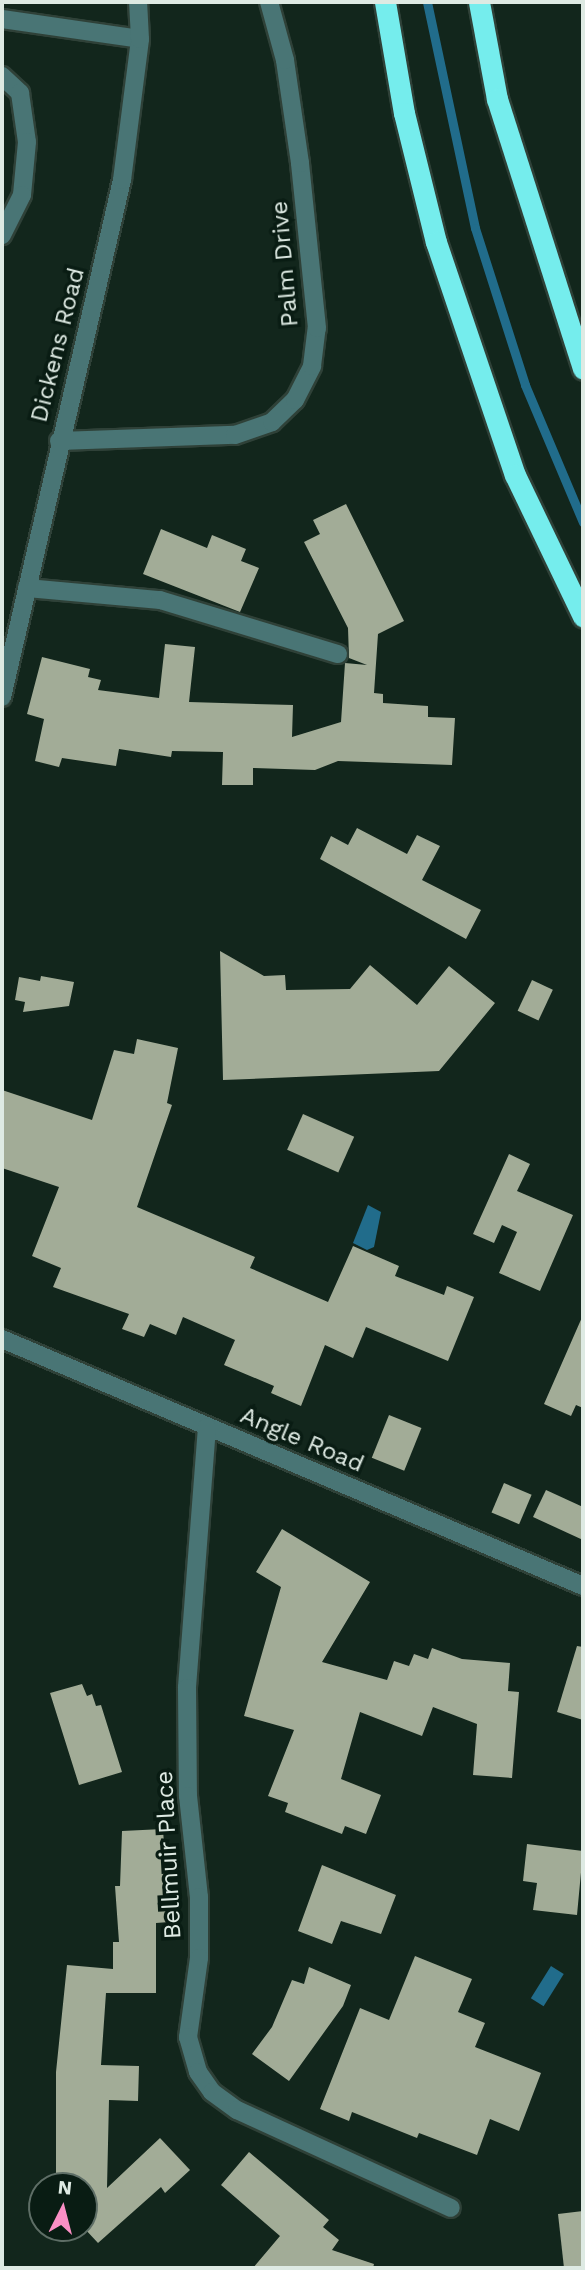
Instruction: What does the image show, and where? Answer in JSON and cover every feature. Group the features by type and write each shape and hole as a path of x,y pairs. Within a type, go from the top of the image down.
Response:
{"highway":[{"path":"386,2 404,113 436,242 515,475 583,617"},
{"path":"480,2 497,99 583,369"}],"street":[{"name":"Dickens Road","path":"2,697 59,442 122,180 140,38 138,2"},
{"name":"Palm Drive","path":"59,442 235,435 272,422 295,400 312,366 317,328 304,189 285,60 269,2"},
{"path":"2,19 140,38"},
{"path":"2,76 20,93 27,142 22,195 2,235"},
{"path":"27,588 160,600 338,654"},
{"name":"Angle Road","path":"2,1339 583,1586"},
{"name":"Bellmuir Place","path":"207,1427 187,1688 188,1796 199,1897 199,1958 188,2038 198,2072 212,2092 237,2110 451,2208"}],"water":[{"path":"368,1205 381,1212 374,1247 367,1250 353,1243"},
{"path":"551,1966 564,1974 544,2006 531,1998"}],"building":[{"path":"346,504 404,621 378,634 374,693 383,694 383,703 428,706 428,717 455,718 452,765 338,761 315,770 253,768 253,785 222,785 223,752 172,751 171,757 119,749 116,766 62,758 59,767 35,761 44,719 27,714 42,657 90,669 88,677 101,680 98,690 159,698 165,644 195,647 189,702 293,705 292,737 341,722 345,663 367,665 349,658 348,628 304,542 320,534 313,520"},
{"path":"161,529 207,548 212,535 246,549 241,561 259,568 240,612 143,574"},
{"path":"357,828 407,854 417,835 440,846 422,880 481,910 466,939 320,859 331,836 348,845"},
{"path":"220,951 264,976 285,975 286,990 350,989 370,965 417,1005 449,966 495,1003 439,1071 223,1080"},
{"path":"41,976 74,982 69,1006 23,1012 25,1002 15,1000 19,977 40,981"},
{"path":"532,980 553,990 538,1021 518,1011"},
{"path":"137,1039 178,1048 167,1103 172,1105 137,1207 255,1257 250,1268 328,1302 353,1246 399,1266 395,1276 444,1295 447,1286 474,1297 448,1361 366,1327 353,1358 325,1345 301,1406 271,1393 274,1386 224,1365 235,1340 183,1317 176,1335 150,1324 144,1337 122,1329 129,1314 53,1287 61,1268 32,1256 59,1187 2,1168 2,1090 92,1120 114,1050 134,1054"},
{"path":"303,1114 354,1137 338,1172 287,1150"},
{"path":"509,1154 530,1164 517,1191 573,1215 540,1291 499,1273 517,1232 502,1225 494,1243 473,1234"},
{"path":"583,1315 583,1408 576,1405 571,1416 544,1404"},
{"path":"389,1415 421,1428 404,1471 372,1458"},
{"path":"504,1483 532,1495 519,1524 491,1512"},
{"path":"546,1490 583,1507 583,1540 533,1517"},
{"path":"282,1529 370,1582 322,1662 387,1680 394,1661 409,1666 414,1654 428,1659 432,1648 462,1659 510,1663 508,1691 519,1692 512,1778 473,1775 477,1724 433,1707 422,1736 360,1712 341,1779 381,1795 366,1834 345,1826 342,1834 285,1812 288,1803 268,1796 294,1730 244,1716 281,1587 256,1572"},
{"path":"577,1646 583,1647 583,1720 557,1712"},
{"path":"82,1684 87,1696 92,1694 96,1706 101,1705 122,1772 79,1785 50,1693"},
{"path":"163,1829 169,1922 156,1923 156,1993 106,1993 101,2065 139,2066 138,2101 109,2100 107,2188 160,2138 190,2170 165,2193 161,2187 98,2243 98,2172 56,2172 56,2072 67,1965 113,1969 113,1942 119,1942 115,1886 120,1886 122,1831"},
{"path":"527,1844 583,1851 577,1915 533,1910 537,1883 523,1881"},
{"path":"322,1865 396,1895 381,1934 341,1921 332,1944 298,1931"},
{"path":"415,1956 472,1979 458,2012 485,2023 475,2047 541,2073 519,2131 490,2119 477,2155 419,2133 417,2138 352,2112 349,2121 320,2109 360,2008 389,2020"},
{"path":"309,1967 351,1985 343,2006 289,2081 252,2054 272,2027 292,1980 304,1984"},
{"path":"249,2152 329,2220 323,2227 339,2240 332,2250 374,2264 373,2268 253,2268 280,2236 221,2185"},
{"path":"583,2211 583,2268 564,2268 558,2214"}],"waterway":[{"path":"427,2 475,228 525,385 583,522"}]}
